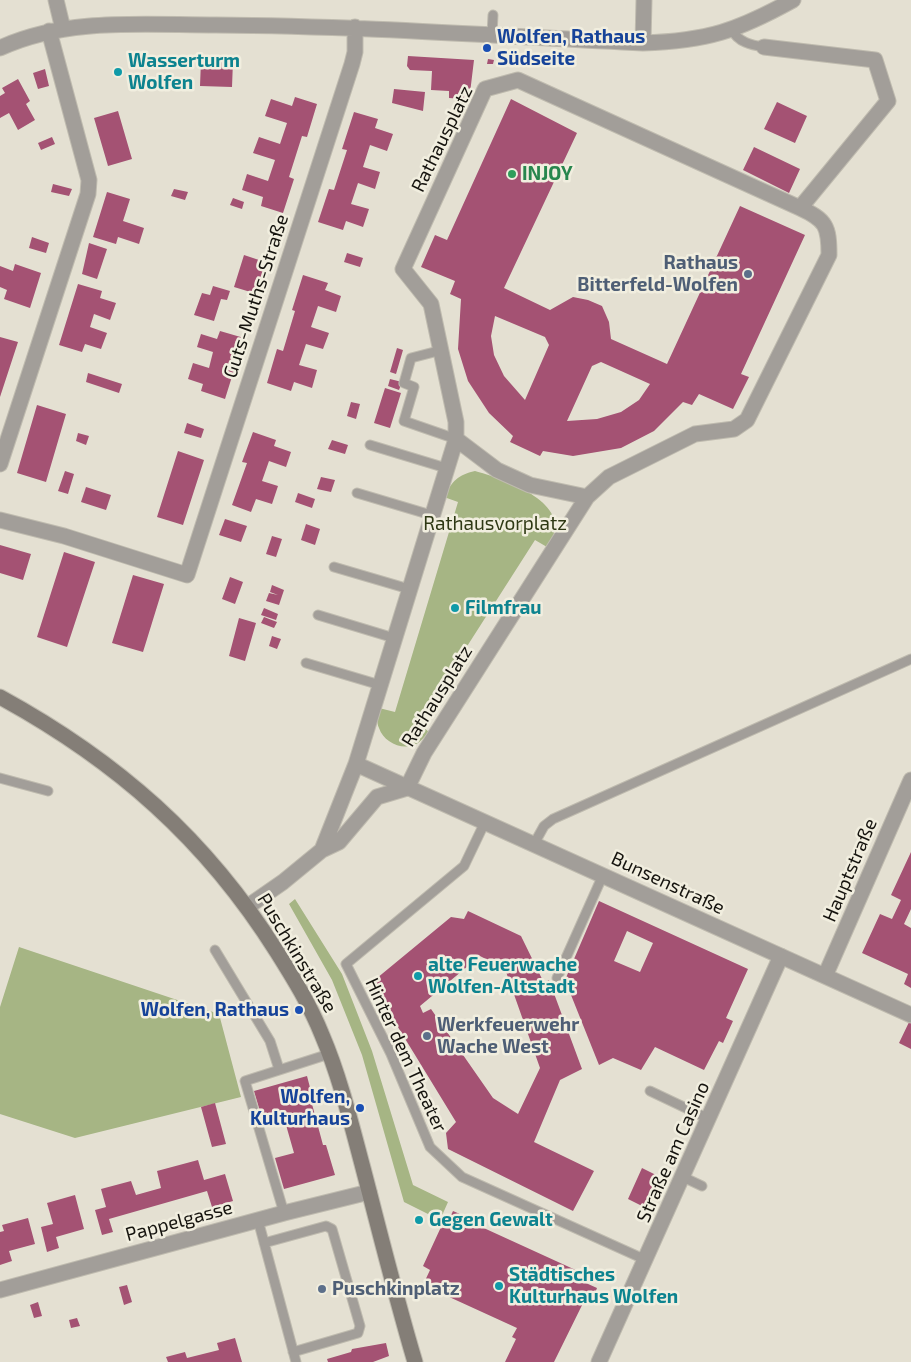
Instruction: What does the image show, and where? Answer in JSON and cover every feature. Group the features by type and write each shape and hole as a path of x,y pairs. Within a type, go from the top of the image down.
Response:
{"street":[{"path":"0,464 88,194 89,180 56,30 56,0"},
{"path":"643,43 644,0"},
{"path":"0,48 56,30 104,25 355,27 643,43 702,39 732,30 793,0"},
{"name":"Guts-Muths-Straße","path":"0,520 64,536 187,575 352,64 355,52 355,27"},
{"path":"764,47 875,60 888,101 800,208"},
{"name":"Rathausplatz","path":"356,764 431,515 456,439 456,422 431,304 403,269 485,89 518,80 818,216 829,234 829,255 747,420 734,430 695,434 609,476 587,497 424,753 407,788"},
{"path":"456,439 497,470 522,481 587,497"},
{"name":"Puschkinstraße","path":"0,697 63,734 146,795 197,845 247,907 302,992 329,1054 415,1362"},
{"path":"322,850 356,764"},
{"name":"Bunsenstraße","path":"356,764 911,1015"},
{"name":"Hauptstraße","path":"825,976 911,780"},
{"path":"247,907 283,882 322,850 339,842 377,797 407,788"},
{"name":"Straße am Casino","path":"599,1362 781,956"},
{"name":"Pappelgasse","path":"0,1290 284,1213 369,1192"}],"lane":[{"path":"492,34 493,15"},
{"path":"732,30 735,36 751,46 764,47"},
{"path":"442,350 411,358 404,383 414,387 404,421 456,439"},
{"path":"370,444 446,468"},
{"path":"357,494 431,515"},
{"path":"334,567 409,589"},
{"path":"318,616 394,638"},
{"path":"534,844 544,826 553,819 911,659"},
{"path":"306,662 380,685"},
{"path":"0,778 48,791"},
{"name":"Hinter dem Theater","path":"485,822 464,866 346,964 391,1054 430,1147 462,1177 646,1260"},
{"path":"557,978 603,875"},
{"path":"215,950 270,1041 279,1069"},
{"path":"284,1213 245,1081 329,1054"},
{"path":"650,1091 709,1119"},
{"path":"683,1177 702,1186"},
{"path":"258,1220 296,1362"},
{"path":"264,1242 326,1226 332,1230 360,1326 358,1333 294,1352"}],"green space":[{"name":"Rathausvorplatz","path":"475,471 514,485 540,500 549,510 555,521 554,535 547,547 535,540 418,723 429,732 413,746 401,746 385,738 379,728 379,708 395,712 458,502 444,497 456,480 464,474"},
{"path":"295,899 342,974 372,1051 413,1185 448,1202 440,1220 404,1202 362,1055 332,980 289,904"},
{"path":"19,947 219,1014 241,1097 75,1138 0,1114 0,1007"}],"building":[{"path":"408,56 474,60 470,93 464,93 464,99 449,98 449,91 431,90 432,71 410,70 407,66"},
{"path":"488,59 494,60 493,64 487,64"},
{"path":"201,60 233,61 232,87 200,86"},
{"path":"45,69 49,86 38,89 33,73"},
{"path":"18,79 30,101 26,104 35,120 18,130 9,113 0,118 0,96 5,93 2,88"},
{"path":"394,89 425,92 423,111 392,103"},
{"path":"295,97 317,104 307,137 302,136 289,177 294,179 283,213 261,206 263,197 242,190 247,174 268,181 275,160 253,153 259,137 280,144 287,123 265,116 271,99 292,106"},
{"name":"Rathaus Bitterfeld-Wolfen","path":"511,99 577,133 504,288 550,310 573,297 588,300 602,306 609,322 611,339 667,364 740,206 805,235 741,374 749,377 733,409 699,394 692,405 683,402 654,431 621,448 573,456 543,451 540,456 510,442 513,436 489,413 468,381 458,349 461,299 450,294 455,281 421,267 435,235 447,240","holes":["495,316 545,337 549,345 525,400 504,376 494,355 491,336","601,362 650,384 639,400 621,412 597,419 567,421 592,366"]},
{"path":"777,102 807,116 795,143 764,129"},
{"path":"118,111 132,159 108,166 94,118"},
{"path":"354,112 378,119 375,128 393,134 387,151 370,145 363,167 380,172 375,189 358,183 351,204 369,209 363,227 346,221 343,230 318,222 329,189 334,190 347,150 342,149"},
{"path":"52,137 55,144 41,150 38,143"},
{"path":"754,147 800,169 789,193 743,170"},
{"path":"53,184 72,189 69,196 51,192"},
{"path":"174,189 188,192 185,200 171,196"},
{"path":"107,192 130,199 123,221 144,228 139,244 118,237 116,244 93,237"},
{"path":"233,198 244,202 242,209 230,205"},
{"path":"32,237 49,243 46,253 29,248"},
{"path":"89,243 107,249 97,279 82,274"},
{"path":"347,253 363,258 360,267 344,262"},
{"path":"244,255 268,263 257,294 234,287"},
{"path":"15,264 41,273 30,308 4,299 7,290 0,287 0,266 13,271"},
{"path":"303,275 328,283 325,290 341,296 336,312 318,306 311,327 329,333 323,349 306,344 299,365 317,370 312,388 294,382 291,391 267,383 277,349 283,351 295,311 292,310"},
{"path":"78,284 102,291 100,298 116,303 110,320 94,314 90,327 107,333 101,349 85,344 82,352 59,345"},
{"path":"213,286 230,291 227,300 221,299 214,321 194,315 202,293 210,295"},
{"path":"220,331 244,338 225,399 201,391 203,384 188,379 193,363 209,368 213,352 197,347 201,334 217,339"},
{"path":"0,337 18,342 0,397"},
{"path":"397,348 403,350 396,374 390,372"},
{"path":"88,373 122,384 119,393 86,382"},
{"path":"390,379 402,382 399,390 388,386"},
{"path":"385,388 401,393 390,428 374,423"},
{"path":"351,402 360,404 356,419 347,416"},
{"path":"37,405 66,414 46,482 17,473"},
{"path":"187,423 204,429 201,438 184,433"},
{"path":"253,432 276,440 274,446 291,452 286,467 269,461 262,481 278,486 272,504 256,499 251,512 232,505 247,463 242,462"},
{"path":"78,433 89,436 86,445 76,441"},
{"path":"332,440 348,445 345,454 328,449"},
{"path":"178,451 204,460 183,525 157,517"},
{"path":"65,471 74,474 68,494 58,491"},
{"path":"321,477 335,480 331,492 317,489"},
{"path":"86,487 111,495 106,510 81,502"},
{"path":"298,493 315,499 312,508 295,502"},
{"path":"225,519 247,526 241,542 219,535"},
{"path":"306,524 320,529 315,545 301,540"},
{"path":"272,536 282,539 276,557 266,554"},
{"path":"0,545 31,554 23,580 0,573"},
{"path":"64,552 95,562 67,647 37,637"},
{"path":"133,575 164,584 143,652 112,643"},
{"path":"230,577 243,582 235,604 222,599"},
{"path":"272,585 284,590 279,605 266,601 269,593 278,595 270,592"},
{"path":"264,608 278,614 276,620 261,615"},
{"path":"264,617 277,622 274,628 261,623"},
{"path":"239,618 256,623 245,661 229,656"},
{"path":"272,636 281,639 277,649 269,646"},
{"path":"911,852 911,909 904,924 911,928 911,988 904,984 908,974 862,953 880,914 892,919 901,900 891,895"},
{"path":"599,901 748,969 726,1018 733,1021 723,1043 719,1041 704,1070 655,1047 641,1070 613,1058 599,1065 565,980","holes":["627,931 653,943 640,972 614,961"]},
{"path":"468,911 521,936 544,983 549,980 582,1069 560,1080 534,1142 594,1171 573,1211 448,1149 446,1133 456,1122 371,983 451,917 464,919","holes":["480,956 505,969 540,1068 518,1114 493,1098 431,1009 423,1013 420,1006"]},
{"path":"911,1018 911,1049 899,1043"},
{"path":"307,1076 323,1145 326,1145 335,1175 284,1189 275,1158 294,1153 282,1111 262,1118 254,1091"},
{"path":"215,1103 226,1144 212,1147 201,1107"},
{"path":"198,1160 204,1180 225,1174 233,1201 212,1207 207,1191 109,1219 113,1232 102,1235 95,1210 106,1207 101,1189 131,1181 136,1195 161,1188 157,1171"},
{"path":"642,1168 658,1176 644,1207 628,1199"},
{"path":"75,1195 84,1229 56,1237 59,1248 47,1252 41,1227 53,1224 47,1203"},
{"name":"Städtisches Kulturhaus Wolfen","path":"453,1211 476,1221 475,1224 580,1272 577,1279 597,1288 594,1296 588,1293 554,1362 505,1362 516,1339 512,1337 517,1328 423,1285 430,1270 423,1266 441,1227 445,1228"},
{"path":"28,1218 35,1244 9,1251 12,1261 0,1265 0,1232 4,1231 2,1225"},
{"path":"127,1285 132,1302 124,1305 119,1287"},
{"path":"38,1302 42,1316 34,1318 30,1305"},
{"path":"77,1318 80,1326 71,1328 69,1320"},
{"path":"235,1338 242,1362 168,1362 166,1357 185,1352 187,1358 219,1350 217,1343"},
{"path":"386,1343 389,1356 373,1362 328,1362 327,1359 351,1352 352,1349"}],"place":[{"name":"Wolfen, Rathaus Südseite","path":"487,48"},
{"name":"Wasserturm Wolfen","path":"118,72"},
{"name":"INJOY","path":"512,174"},
{"name":"Rathaus Bitterfeld-Wolfen","path":"748,274"},
{"name":"Filmfrau","path":"455,608"},
{"name":"alte Feuerwache Wolfen-Altstadt","path":"418,976"},
{"name":"Wolfen, Rathaus","path":"299,1010"},
{"name":"Werkfeuerwehr Wache West","path":"427,1036"},
{"name":"Wolfen, Kulturhaus","path":"360,1108"},
{"name":"Gegen Gewalt","path":"419,1220"},
{"name":"Städtisches Kulturhaus Wolfen","path":"499,1286"},
{"name":"Puschkinplatz","path":"322,1289"}]}
